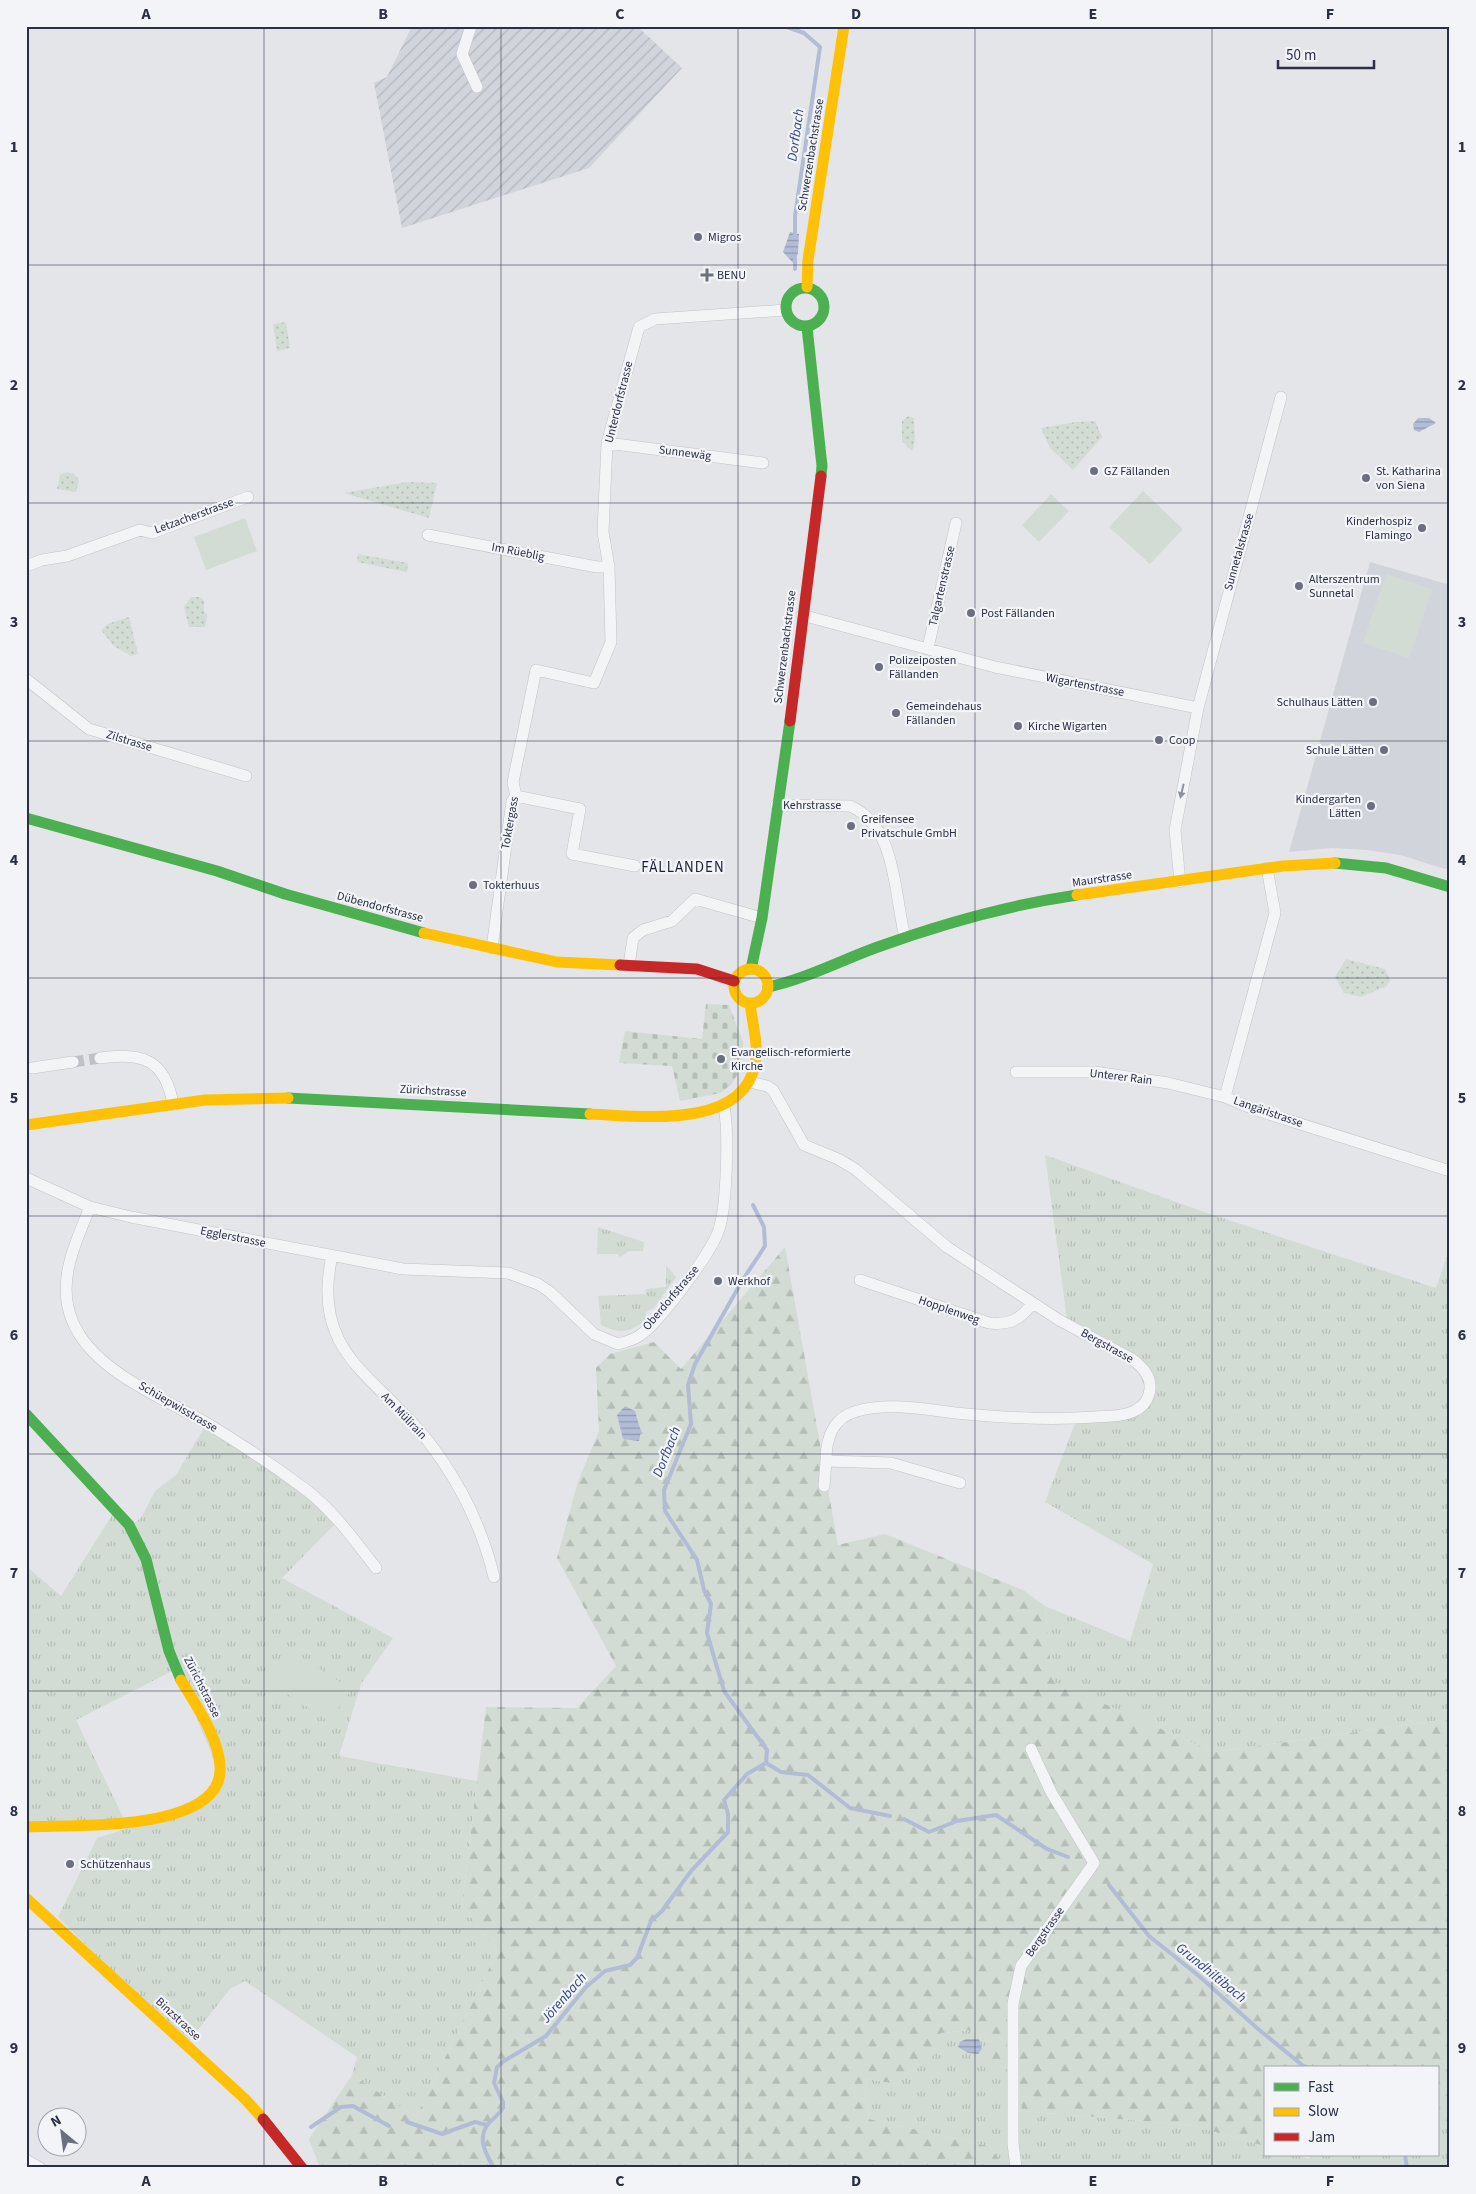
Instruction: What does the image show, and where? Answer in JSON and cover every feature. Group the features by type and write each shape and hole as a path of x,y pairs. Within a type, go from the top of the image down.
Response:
{"main road":[{"name":"Schwerzenbachstrasse","path":"807,287 808,260 844,26"},
{"path":"807,287 820,294 825,308 820,319 807,326 796,324 786,310 786,303 793,291 807,287"},
{"name":"Schwerzenbachstrasse","path":"752,969 762,918 776,805 800,652 802,615 822,466 807,326"},
{"name":"Dübendorfstrasse","path":"26,818 217,871 253,884 427,934 557,962 697,969 734,981"},
{"name":"Maurstrasse","path":"768,987 786,983 905,937 962,919 1027,903 1267,868 1348,863 1389,869 1450,887"},
{"path":"752,969 762,973 768,987 762,999 750,1004 738,998 734,990 734,981 741,972 752,969"},
{"path":"750,1004 756,1064 750,1082"},
{"name":"Zürichstrasse","path":"26,1125 204,1100 281,1098 662,1115 701,1112 724,1107 738,1096 750,1082"},
{"name":"Zürichstrasse","path":"26,1414 116,1509 136,1537 150,1574 172,1659 213,1738 220,1766 219,1780 212,1794 193,1808 177,1814 147,1819 26,1827"},
{"name":"Binzstrasse","path":"26,1898 245,2099 274,2131 302,2168"}],"street":[{"path":"471,26 462,54 477,87"},
{"name":"Unterdorfstrasse","path":"536,670 594,683 611,642 609,567 603,532 607,444 638,327 655,319 786,310"},
{"name":"Sunnetalstrasse","path":"1198,708 1281,396"},
{"name":"Sunnewäg","path":"607,444 763,463"},
{"name":"Letzacherstrasse","path":"26,566 42,560 67,556 140,530 152,533 248,497"},
{"name":"Talgartenstrasse","path":"928,648 956,523"},
{"name":"Im Rüeblig","path":"428,535 597,567 609,567"},
{"name":"Wigartenstrasse","path":"802,615 995,667 1198,708"},
{"name":"Toktergass","path":"492,948 512,801 516,796 513,782 536,670"},
{"name":"Zilstrasse","path":"26,679 89,729 246,776"},
{"path":"1180,882 1175,830 1198,708"},
{"path":"516,796 580,809 572,854 635,866"},
{"name":"Kehrstrasse","path":"776,805 850,806 859,810 868,818 889,857 897,888 905,937"},
{"name":"Langäristrasse","path":"1267,868 1275,913 1225,1097 1256,1110 1450,1171"},
{"path":"629,965 633,938 643,930 672,921 695,899 762,918"},
{"path":"100,1058 124,1054 139,1057 153,1064 168,1079 173,1105"},
{"path":"32,1068 73,1062"},
{"name":"Unterer Rain","path":"1016,1072 1094,1072 1121,1075 1168,1083 1225,1097"},
{"name":"Bergstrasse","path":"750,1082 767,1086 773,1090 804,1145 855,1169 947,1247 1032,1303 1142,1366 1148,1375 1150,1385 1150,1395 1144,1405 1125,1414 1077,1418 983,1416 891,1407 856,1411 837,1422 828,1436 824,1486"},
{"name":"Oberdorfstrasse","path":"446,1272 490,1272 523,1278 550,1292 594,1334 618,1344 639,1336 656,1320 692,1274 718,1232 722,1214 727,1131 724,1107"},
{"name":"Egglerstrasse","path":"26,1178 90,1207 131,1217 403,1269 446,1272"},
{"name":"Schüepwisstrasse","path":"90,1207 70,1257 67,1276 68,1307 81,1338 96,1357 251,1451 307,1491 338,1521 376,1568"},
{"name":"Am Mülirain","path":"332,1256 328,1274 327,1299 333,1328 342,1348 353,1363 427,1440 450,1472 481,1531 494,1577"},
{"name":"Hopplenweg","path":"860,1280 989,1323 1004,1324 1019,1319 1032,1303"},
{"path":"826,1461 891,1464 960,1483"},
{"name":"Bergstrasse","path":"1016,2168 1013,2004 1021,1966 1094,1863 1052,1792 1032,1749"},
{"path":"26,2160 40,2168"}],"shaded area":[{"path":"412,26 637,26 682,68 589,168 402,228 374,83 387,77"},
{"name":"Schule Lätten","path":"1370,562 1450,585 1450,867 1445,869 1400,855 1367,850 1332,848 1289,852"}],"green space":[{"path":"286,322 290,348 277,351 273,324"},
{"path":"908,416 914,418 915,438 912,451 902,441 902,421"},
{"path":"1095,421 1102,437 1073,470 1050,448 1041,428 1076,422"},
{"path":"67,472 74,474 79,480 76,492 57,489 60,475"},
{"path":"407,482 437,483 429,518 344,493"},
{"path":"1143,491 1183,529 1150,564 1109,527"},
{"path":"1051,494 1069,511 1039,542 1022,525"},
{"path":"245,518 257,551 206,570 194,537"},
{"path":"358,554 408,563 407,572 357,562"},
{"path":"1386,574 1432,589 1409,658 1363,643"},
{"path":"191,597 200,597 204,600 204,611 207,615 205,627 189,627 184,607"},
{"path":"129,617 138,654 131,656 114,646 101,630 108,624"},
{"path":"1346,959 1385,969 1390,980 1387,986 1361,997 1344,993 1335,977"},
{"path":"706,1004 729,1005 743,1042 740,1070 731,1085 720,1093 680,1101 672,1066 619,1063 625,1031 702,1039"},
{"path":"1045,1155 1207,1213 1436,1288 1450,1248 1450,1719 1214,1752 1051,1681 1045,1606 1130,1641 1153,1564 1045,1502 1077,1418 1125,1414 1149,1395 1136,1367 1068,1327"},
{"path":"598,1227 644,1242 643,1251 629,1251 620,1257 618,1254 597,1254"},
{"path":"785,1247 838,1545 885,1534 1023,1590 1045,1606 1052,1681 1214,1752 1450,1719 1450,2131 1438,2125 1438,2066 1264,2066 1264,2146 1191,2125 1022,2111 1019,2080 989,2062 991,2043 973,2030 941,2033 937,2052 907,2077 891,2083 867,2079 865,2096 869,2119 988,2146 1002,2162 1025,2160 1040,2168 320,2168 309,2139 352,2075 416,2117 497,1952 462,1905 486,1707 577,1708 616,1666 557,1558 578,1481 599,1431 596,1368 610,1354 654,1342 681,1369"},
{"path":"666,1265 676,1277 654,1308 646,1312 645,1321 624,1331 614,1330 601,1325 598,1296 645,1294 646,1289 666,1287"},
{"path":"207,1423 251,1451 338,1521 282,1578 393,1638 361,1684 339,1756 477,1781 462,1905 497,1952 416,2117 352,2075 357,2057 245,1981 230,1989 186,2045 58,1917 97,1838 193,1808 220,1774 176,1669 76,1720 125,1821 26,1827 26,1566 61,1596 116,1509 130,1526 141,1518 155,1491 176,1475"},
{"path":"287,1648 351,1689 330,1722 266,1680"},
{"path":"973,2030 991,2043 1019,2080 1023,2111 1191,2125 1264,2146 1264,2156 1299,2156 1309,2159 1310,2156 1438,2156 1438,2125 1450,2131 1450,2168 1040,2168 1025,2160 1002,2162 988,2146 869,2119 865,2096 867,2079 891,2083 941,2033"}],"water":[{"path":"790,232 799,234 798,253 794,264 783,252"},
{"path":"1418,418 1429,418 1436,423 1419,432 1414,430 1413,424"},
{"path":"625,1406 635,1411 641,1432 639,1441 623,1439 617,1415"},
{"path":"966,2039 979,2039 982,2049 978,2054 968,2053 958,2047 960,2042"}],"waterway":[{"name":"Dorfbach","path":"784,26 804,33 820,47 795,216 795,237"},
{"name":"Dorfbach","path":"795,256 795,269"},
{"name":"Dorfbach","path":"753,1205 764,1227 765,1246 742,1281 695,1364 688,1385 691,1424 664,1490 665,1511 697,1560 704,1590 711,1604 707,1633 724,1691 767,1750 766,1763"},
{"name":"Grundhiltibach","path":"766,1763 781,1772 808,1775 850,1808 890,1816"},
{"name":"Jörenbach","path":"494,2168 485,2152 483,2134 489,2123 503,2108 503,2102 494,2083 497,2067 546,2036 586,1987 605,1971 630,1965 637,1958 651,1921 662,1911 691,1871 728,1832 728,1814 724,1800 747,1774 766,1763"},
{"name":"Grundhiltibach","path":"904,1819 929,1832 957,1821 996,1815 1047,1849 1068,1857"},
{"name":"Grundhiltibach","path":"1109,1885 1149,1936 1304,2066"},
{"path":"311,2127 341,2107 353,2106 389,2126"},
{"path":"407,2122 442,2134 475,2122 487,2125"},
{"name":"Grundhiltibach","path":"1405,2156 1407,2168"}],"tunnel":[{"path":"73,1062 100,1058"}],"traffic: fast":[{"path":"805,288 819,293 824,307 819,321 805,326 791,321 786,307 791,293 805,288"},
{"path":"807,327 822,466 821,476"},
{"path":"751,969 762,918 790,721"},
{"path":"26,818 217,871 285,894 424,933"},
{"path":"1335,863 1386,868 1450,887"},
{"path":"768,987 782,984 875,948 950,923 1026,904 1077,895"},
{"path":"288,1098 590,1114"},
{"path":"26,1414 129,1525 146,1559 169,1651 181,1680"}],"traffic: slow":[{"path":"807,287 808,260 844,26"},
{"path":"1077,895 1283,866 1335,863"},
{"path":"424,933 557,962 620,965"},
{"path":"751,969 758,970 763,974 767,979 768,986 767,993 763,998 758,1002 751,1003 744,1002 739,998 735,993 734,986 735,979 739,974 744,970 751,969"},
{"path":"590,1114 635,1116 687,1114 711,1109 731,1100 747,1085 755,1064 756,1041 750,1003"},
{"path":"26,1125 205,1100 288,1098"},
{"path":"26,1827 76,1826 141,1821 172,1814 198,1804 215,1788 220,1766 215,1743 211,1732 181,1680"},
{"path":"26,1898 245,2099 263,2119"}],"traffic: jam":[{"path":"790,721 821,476"},
{"path":"620,965 697,969 734,981"},
{"path":"263,2119 302,2168"}],"place":[{"name":"Migros","path":"698,237"},
{"name":"BENU","path":"707,275"},
{"name":"GZ Fällanden","path":"1094,471"},
{"name":"St. Katharina von Siena","path":"1366,478"},
{"name":"Kinderhospiz Flamingo","path":"1422,528"},
{"name":"Alterszentrum Sunnetal","path":"1299,586"},
{"name":"Post Fällanden","path":"971,613"},
{"name":"Polizeiposten Fällanden","path":"879,667"},
{"name":"Schulhaus Lätten","path":"1373,702"},
{"name":"Gemeindehaus Fällanden","path":"896,713"},
{"name":"Kirche Wigarten","path":"1018,726"},
{"name":"Coop","path":"1159,740"},
{"name":"Schule Lätten","path":"1384,750"},
{"name":"Kindergarten Lätten","path":"1371,806"},
{"name":"Greifensee Privatschule GmbH","path":"851,826"},
{"name":"Tokterhuus","path":"473,885"},
{"name":"Evangelisch-reformierte Kirche","path":"721,1059"},
{"name":"Werkhof","path":"718,1281"},
{"name":"Schützenhaus","path":"70,1864"}],"district":[{"name":"FÄLLANDEN","path":"683,867"}]}
